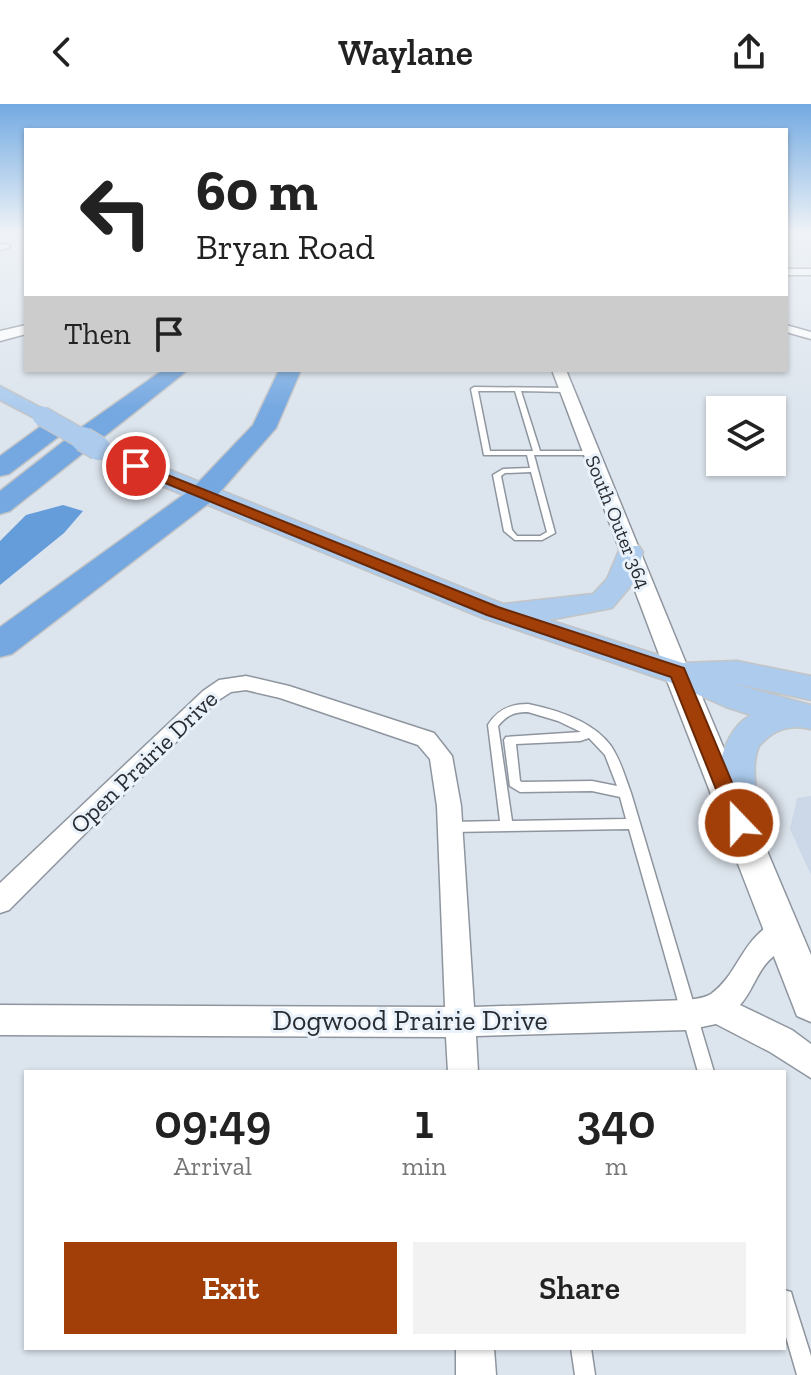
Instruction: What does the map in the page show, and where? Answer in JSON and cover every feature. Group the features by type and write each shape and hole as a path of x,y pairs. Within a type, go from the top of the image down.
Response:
{"highway":[{"path":"0,505 82,439 174,372"},
{"path":"0,645 203,494 264,428 289,372"},
{"path":"0,456 87,404 0,468"}],"main road":[{"path":"0,336 24,330"},
{"path":"0,392 98,448 203,494 493,611 678,673 737,699 805,706"},
{"path":"493,611 557,610 602,602 620,582 630,552"},
{"path":"678,673 811,1002"},
{"path":"739,823 739,749 745,735 757,723 805,706"}],"street":[{"path":"792,329 811,323"},
{"path":"792,329 811,336"},
{"name":"South Outer 364","path":"560,372 678,673"},
{"name":"Open Prairie Drive","path":"0,901 210,696 226,685 246,683 282,691 426,739 441,756 450,827"},
{"path":"450,827 463,1070"},
{"path":"783,931 755,955 739,985 717,1009 781,1041 811,1063"},
{"name":"Dogwood Prairie Drive","path":"0,1020 461,1022 687,1015 717,1009"},
{"path":"475,1350 476,1375"}],"lane":[{"path":"566,390 474,389 487,453 590,453"},
{"path":"517,389 534,453 550,536 515,538 508,531 497,475 503,471 535,470"},
{"path":"507,825 493,725 500,715 518,708 541,711 589,733 609,751 625,793 705,1070"},
{"path":"589,733 580,737 510,740 514,783 520,787 604,787 618,794 625,793"},
{"path":"450,827 634,824"},
{"path":"786,1306 807,1375"},
{"path":"581,1350 585,1375"}],"shaded area":[{"path":"811,796 811,875 790,829 797,798"}],"water":[{"path":"63,505 83,511 64,533 0,585 0,541 26,515"}],"route":[{"path":"136,466 493,611 678,673 739,823"}]}
